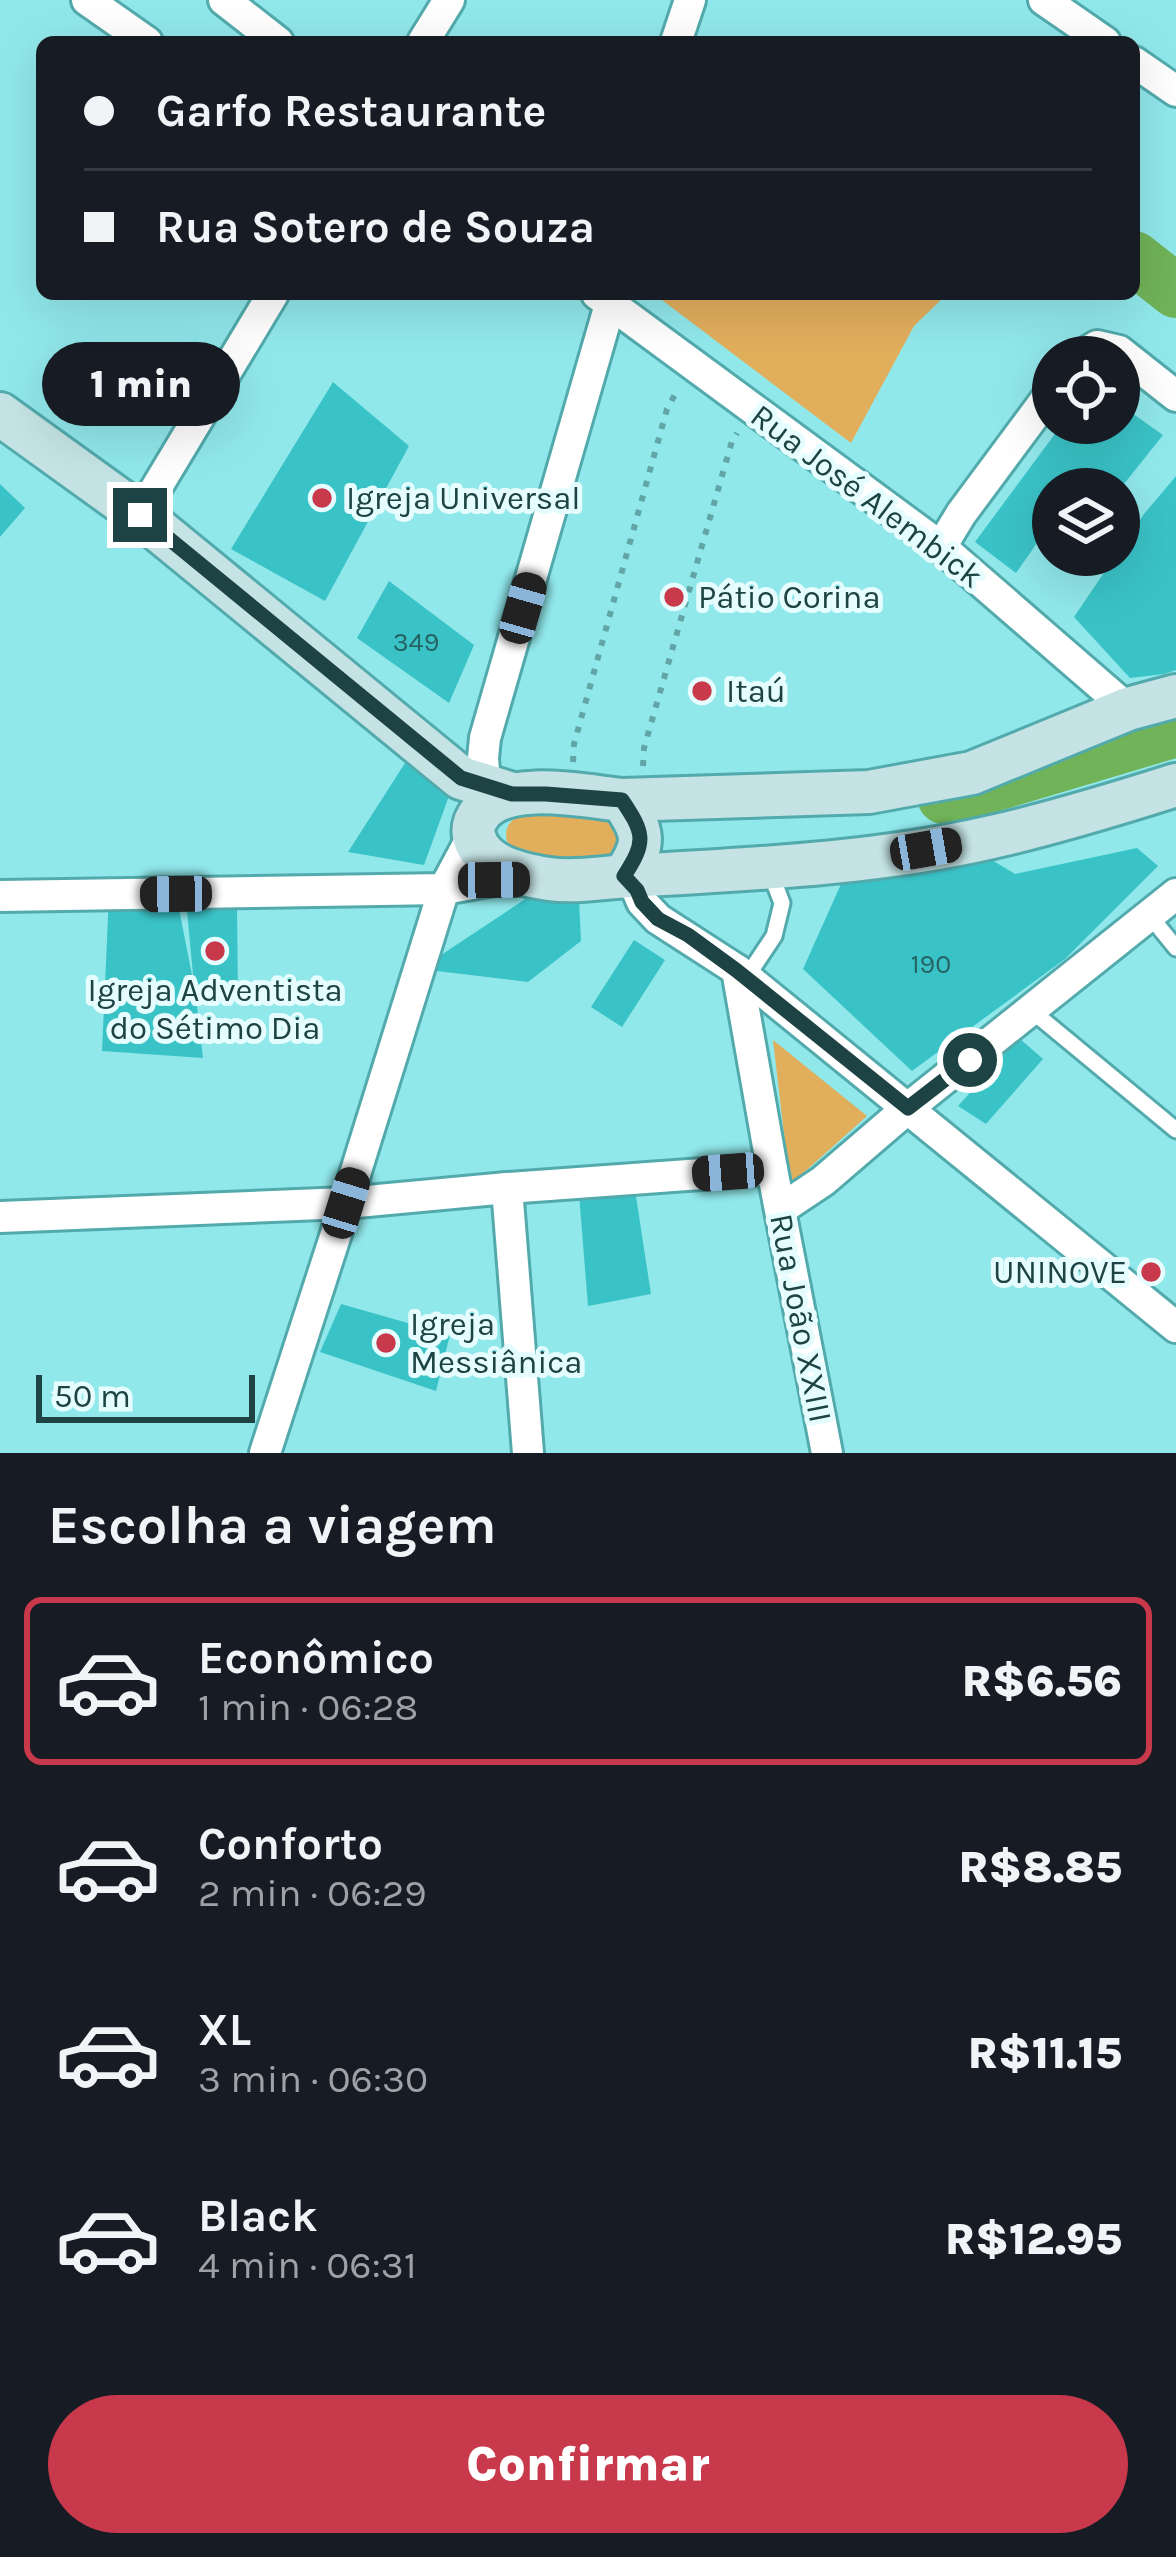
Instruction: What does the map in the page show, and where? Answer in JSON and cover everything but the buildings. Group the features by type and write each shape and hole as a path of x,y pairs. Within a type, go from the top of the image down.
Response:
{"main road":[{"path":"0,414 140,515 482,802 572,795 631,800 868,792 971,772 1128,710 1176,697"},
{"path":"482,802 480,849 495,862 554,880 610,879 894,854 990,838 1176,785"},
{"path":"624,876 642,839 631,800"},
{"path":"1128,801 1157,803 1176,816"}],"street":[{"path":"87,0 138,36"},
{"path":"224,0 270,36"},
{"path":"427,36 449,0"},
{"path":"678,36 690,0"},
{"path":"1044,0 1096,36"},
{"path":"1140,66 1176,91"},
{"path":"140,515 268,300"},
{"path":"265,1453 444,889 482,802 485,738 606,300"},
{"name":"Rua José Alembick","path":"610,300 941,547 1128,710"},
{"path":"1140,368 1176,396"},
{"path":"941,547 1032,418"},
{"path":"624,876 658,919 741,974 1176,1328"},
{"path":"0,896 444,889 494,880 554,880"},
{"path":"781,1209 823,1181 1176,894"},
{"name":"Rua João XXIII","path":"741,974 772,1169 827,1453"},
{"path":"0,1217 346,1203 772,1169"},
{"path":"507,1188 528,1453"}],"lane":[{"path":"741,974 774,936 782,903 768,866"},
{"path":"1150,916 1176,948"},
{"path":"1032,1011 1176,1130"}],"path":[{"path":"572,795 574,744 667,409 691,364"},
{"path":"631,800 731,441 751,409"}],"shaded area":[{"path":"662,300 941,300 914,326 851,443"},
{"path":"529,813 607,819 618,833 616,848 609,857 572,860 510,848 509,825"},
{"path":"773,1040 867,1116 790,1185"}],"waterway":[{"path":"1140,263 1176,291"},
{"path":"944,797 1176,730"}],"place":[{"name":"Igreja Universal","path":"322,498"},
{"name":"Pátio Corina","path":"674,597"},
{"name":"Itaú","path":"702,691"},
{"name":"Igreja Adventista do Sétimo Dia","path":"215,951"},
{"name":"UNINOVE","path":"1151,1272"},
{"name":"Igreja Messiânica","path":"386,1343"}],"route":[{"path":"140,515 461,778 512,794 622,800 642,839 624,876 642,902 658,919 736,970 908,1108 970,1060"}]}
